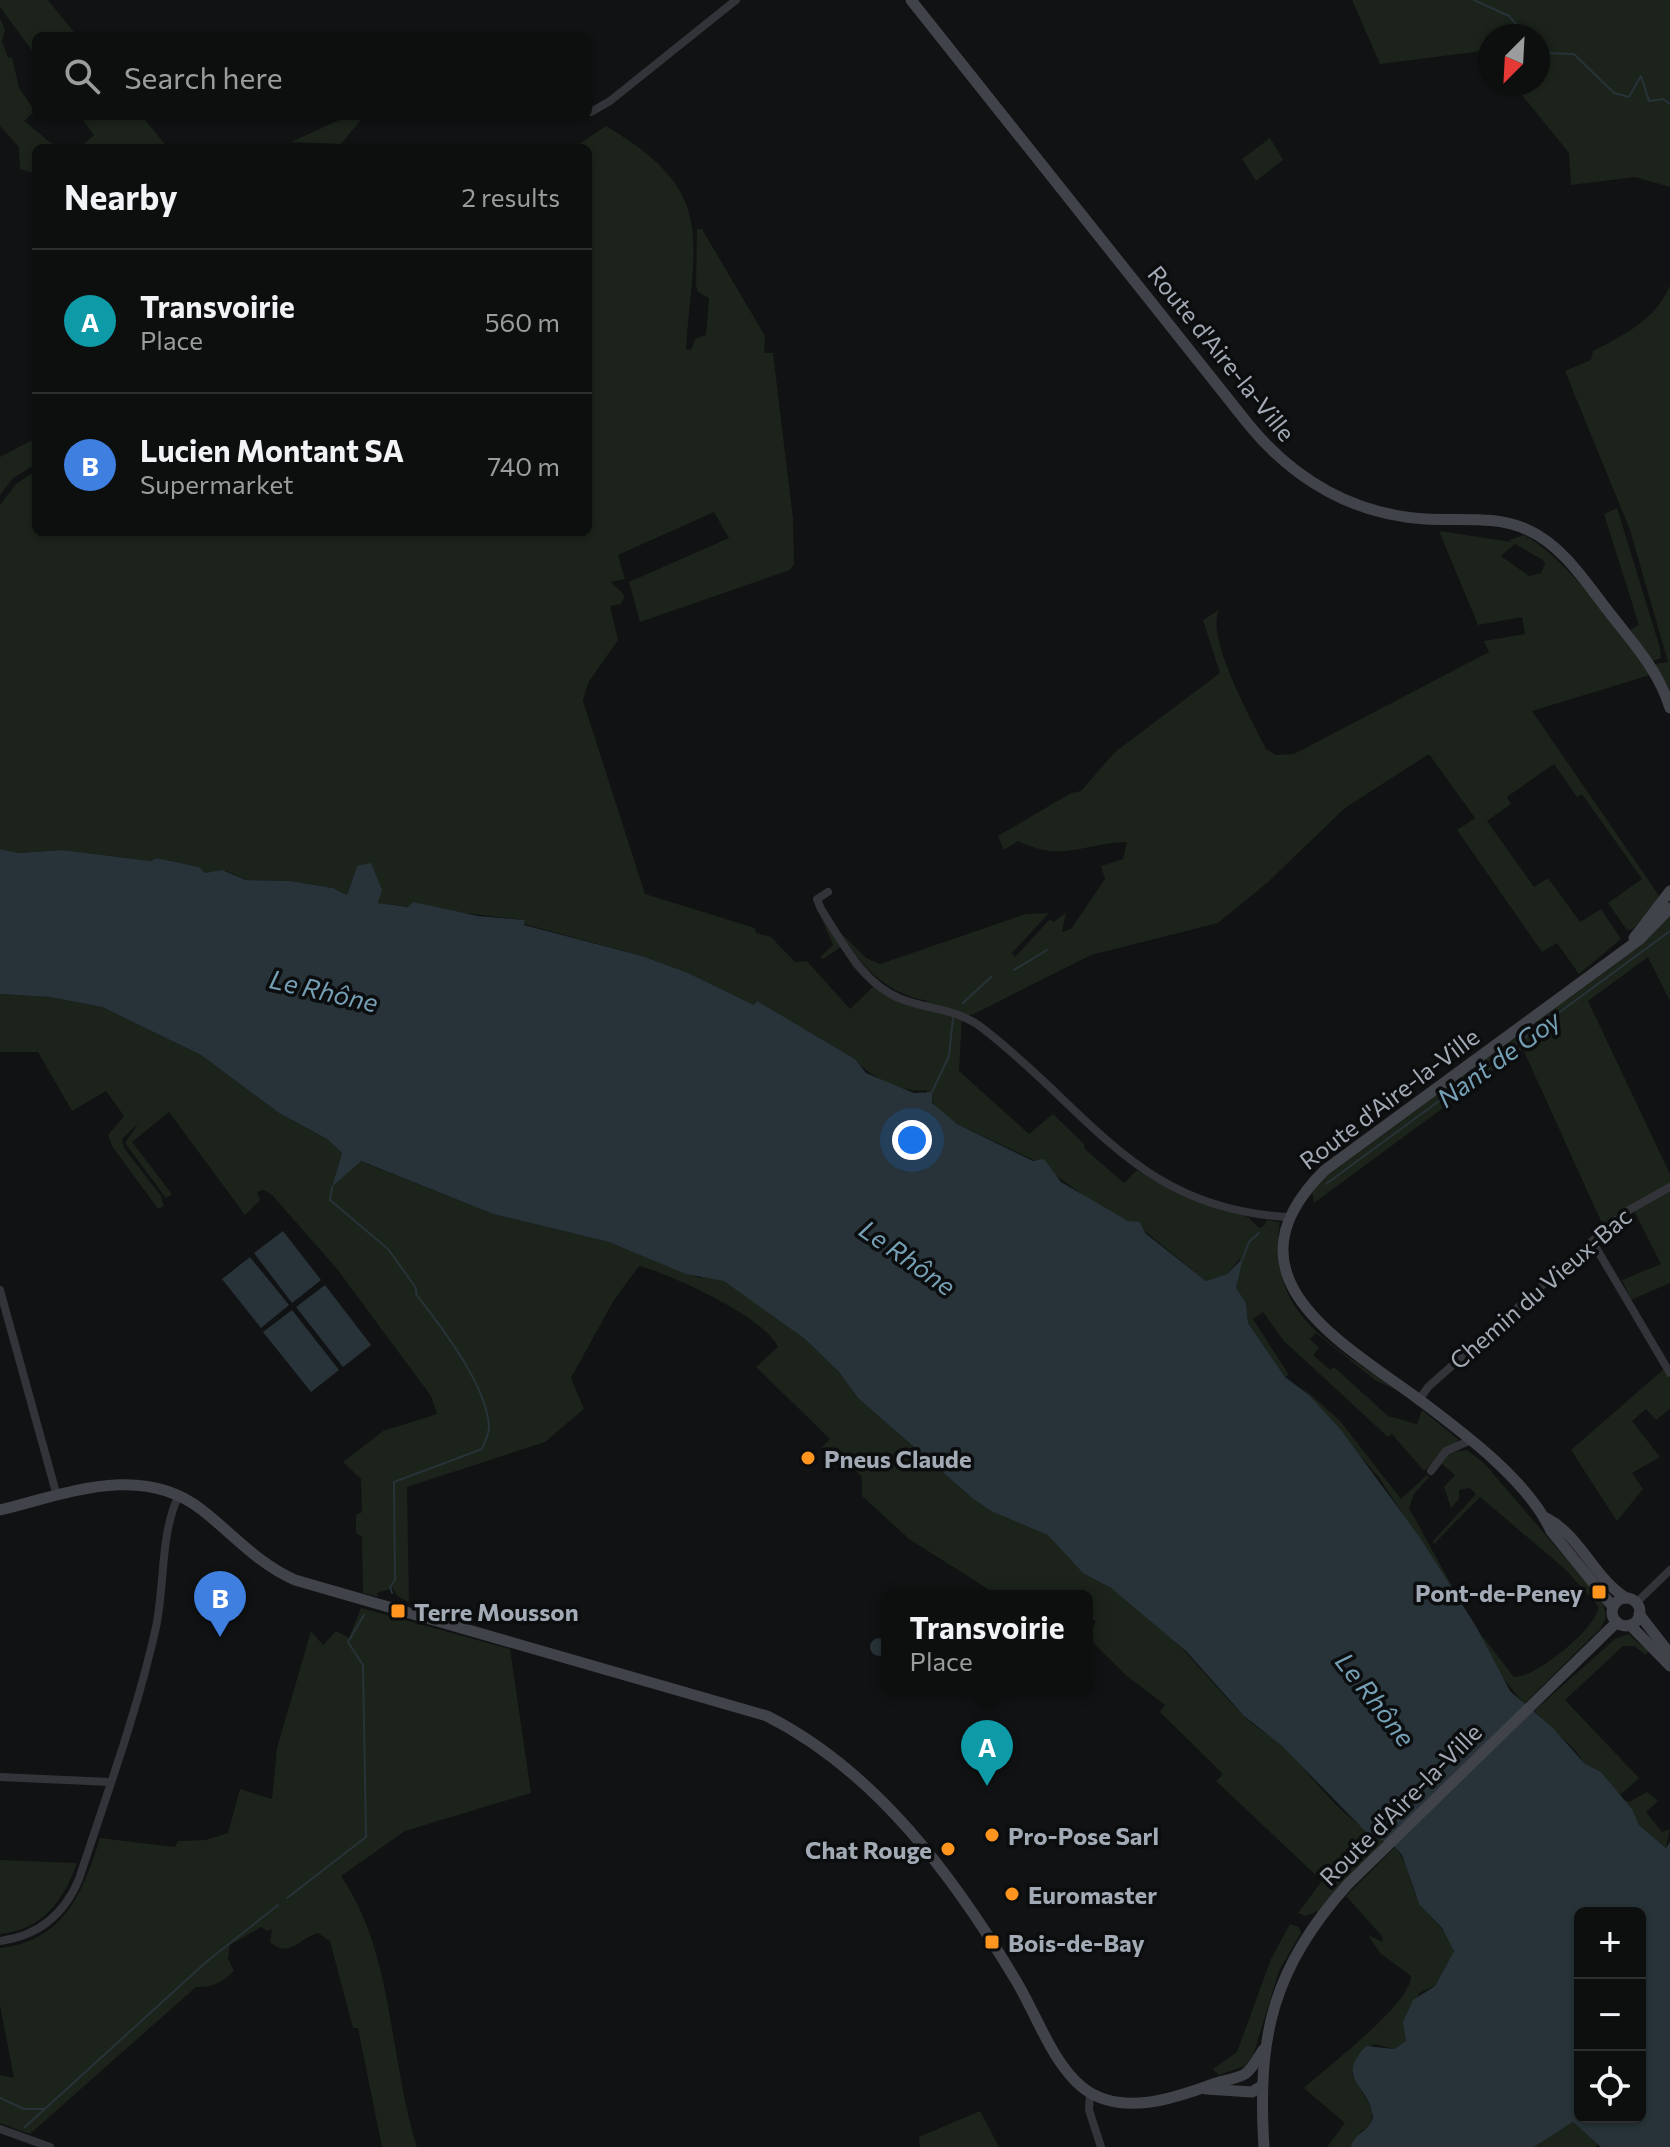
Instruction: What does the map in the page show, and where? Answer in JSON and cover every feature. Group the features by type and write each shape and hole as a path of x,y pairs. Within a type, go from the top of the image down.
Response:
{"main road":[{"name":"Route d'Aire-la-Ville","path":"911,0 1239,413 1282,461 1332,495 1366,509 1424,519 1503,522 1538,535 1568,562 1644,656 1660,682 1670,708"},
{"name":"Route d'Aire-la-Ville","path":"1629,945 1670,891"},
{"name":"Route d'Aire-la-Ville","path":"1613,1607 1551,1531 1545,1518 1471,1440 1334,1339 1307,1313 1291,1287 1285,1265 1290,1217 1303,1194 1325,1170 1648,932 1670,908"},
{"path":"0,1510 125,1483 149,1485 179,1495 203,1510 255,1557 295,1580 767,1716 808,1739 880,1800 947,1879 1009,1970 1064,2067 1090,2093 1107,2101 1129,2104 1202,2089 1245,2074"},
{"name":"Route d'Aire-la-Ville","path":"1545,1518 1558,1524 1612,1588 1634,1605 1670,1654"},
{"path":"1630,1625 1634,1605 1613,1607 1617,1622 1630,1625 1670,1666"},
{"name":"Route d'Aire-la-Ville","path":"1264,2147 1254,2087 1274,2006 1298,1950 1333,1901 1617,1622"},
{"name":"Route d'Aire-la-Ville","path":"1245,2074 1263,2050"},
{"path":"1245,2074 1241,2084 1254,2087"},
{"path":"1245,2074 1254,2087"},
{"path":"1202,2089 1254,2087"}],"street":[{"path":"592,111 610,101 736,0"},
{"path":"828,892 817,899 821,909 863,970 886,991 901,999 939,1006 967,1018 1008,1049 1122,1155 1157,1181 1237,1211 1290,1217"},
{"name":"Chemin du Vieux-Bac","path":"1419,1400 1428,1387 1632,1207 1670,1187"},
{"path":"1592,1241 1670,1373"},
{"path":"0,1290 57,1496"},
{"path":"1431,1471 1446,1451 1471,1440"},
{"path":"0,1941 36,1931 66,1905 79,1879 155,1628 171,1516 179,1495"},
{"path":"1634,1605 1670,1570"},
{"path":"0,1777 110,1782"},
{"path":"1090,2093 1089,2110 1101,2147"},
{"path":"0,2129 50,2147"}],"shaded area":[{"path":"0,0 48,0 74,32 32,32 32,51 0,7"},
{"path":"1352,0 1670,0 1670,187 1635,177 1571,185 1569,153 1523,96 1550,96 1550,24 1478,24 1478,52 1380,64"},
{"path":"0,18 5,30 2,41 8,58 12,57 19,88 32,107 32,114 24,121 54,144 32,144 32,173 20,169 19,147 0,126"},
{"path":"83,120 145,120 165,144 84,144 94,135"},
{"path":"339,120 361,120 341,144 291,142"},
{"path":"606,126 642,150 666,173 682,195 691,219 692,275 686,349 691,350 695,339 706,335 709,298 698,292 696,285 697,229 702,229 765,336 764,353 773,353 793,519 794,564 790,570 640,622 629,582 729,538 714,512 618,555 625,579 611,582 625,596 621,604 610,606 618,640 588,683 583,701 645,894 755,928 756,933 771,937 795,962 807,961 850,1009 873,987 852,966 841,947 823,959 820,957 833,945 819,913 867,978 923,1007 927,1001 898,991 874,975 837,929 866,958 880,964 1026,914 1049,913 1012,953 1015,957 1050,919 1054,922 1066,912 1062,932 1071,929 1105,879 1101,866 1123,859 1127,842 1048,851 1018,841 1004,850 998,836 1071,793 1081,791 1115,752 1220,673 1203,620 1219,610 1216,623 1224,659 1266,749 1276,755 1294,754 1489,652 1484,641 1525,634 1522,617 1478,625 1439,531 1512,542 1509,540 1524,535 1539,545 1593,598 1650,675 1532,711 1660,897 1633,929 1627,930 1608,903 1642,879 1582,794 1577,797 1554,764 1507,797 1511,804 1487,821 1534,887 1548,878 1580,922 1601,909 1621,939 1579,974 1557,943 1542,952 1457,830 1475,818 1429,754 1345,808 1267,883 1218,923 1091,955 974,1014 962,1016 959,1071 1029,1134 1053,1114 1084,1144 1085,1149 1124,1183 1137,1170 1182,1194 1248,1217 1259,1228 1267,1220 1280,1222 1278,1254 1283,1281 1293,1303 1308,1323 1327,1340 1396,1390 1375,1380 1316,1333 1310,1339 1319,1348 1313,1355 1330,1370 1334,1367 1388,1416 1417,1424 1422,1410 1458,1439 1453,1452 1467,1450 1484,1463 1603,1602 1606,1617 1601,1628 1524,1704 1499,1673 1480,1633 1514,1677 1523,1675 1550,1661 1578,1638 1596,1615 1598,1606 1565,1569 1480,1497 1434,1544 1433,1541 1476,1494 1470,1488 1459,1490 1459,1499 1451,1508 1444,1487 1455,1475 1436,1459 1424,1471 1392,1434 1388,1437 1284,1341 1263,1312 1253,1319 1289,1375 1285,1377 1248,1323 1246,1303 1236,1289 1240,1258 1227,1274 1206,1281 1141,1228 1095,1204 1038,1162 957,1124 937,1110 926,1090 908,1090 887,1082 855,1059 758,1002 754,1005 686,972 642,956 524,924 525,920 377,903 378,896 357,866 347,895 333,888 290,881 247,880 226,871 205,873 198,867 158,858 152,861 62,850 19,853 0,849 0,505 16,484 32,474 32,536 592,536 592,144 579,144","holes":["1515,544 1545,564 1541,573 1529,576 1501,556"]},
{"path":"1270,138 1283,160 1256,181 1242,159"},
{"path":"1670,285 1670,693 1655,664 1668,662 1630,530 1565,371 1591,360 1593,351 1648,317"},
{"path":"32,440 32,466 13,478 0,495 0,457"},
{"path":"1617,508 1660,648 1661,658 1653,661 1630,630 1639,625 1604,514"},
{"path":"1670,913 1670,1001 1648,957 1588,1001 1670,1174 1670,1184 1604,1228 1523,1049 1314,1203 1312,1192 1328,1174 1618,960"},
{"path":"0,994 50,997 102,1007 201,1055 279,1113 327,1139 342,1153 332,1187 360,1161 493,1214 609,1242 700,1278 712,1271 805,1339 839,1372 858,1398 972,1498 991,1511 1013,1495 1096,1580 1118,1592 1157,1623 1244,1716 1282,1746 1343,1811 1385,1840 1318,1911 1306,1916 1298,1913 1322,1881 1216,1781 1223,1774 1160,1712 1165,1705 1127,1676 1093,1643 1096,1621 1093,1620 1093,1590 990,1590 909,1539 862,1496 862,1477 835,1449 829,1454 822,1447 830,1439 756,1367 778,1347 770,1336 756,1323 716,1299 639,1266 614,1300 571,1378 584,1409 545,1442 407,1487 409,1602 397,1596 393,1588 377,1593 379,1597 363,1593 362,1537 356,1533 356,1515 362,1512 361,1479 343,1462 383,1431 437,1414 431,1396 337,1269 272,1195 264,1190 257,1192 260,1200 245,1215 169,1112 132,1142 172,1194 166,1198 125,1143 138,1124 122,1139 124,1148 161,1196 164,1206 158,1209 112,1146 108,1135 124,1116 106,1091 72,1111 38,1052 0,1052"},
{"path":"1670,1190 1670,1283 1631,1300 1622,1280 1661,1264 1633,1209"},
{"path":"1664,1369 1670,1379 1670,1409 1656,1420 1646,1409 1632,1421 1660,1457 1632,1473 1643,1489 1617,1521 1571,1450"},
{"path":"1301,1386 1340,1421 1401,1499 1427,1475 1429,1477 1414,1494 1409,1508 1469,1617 1380,1479"},
{"path":"361,1608 510,1649 531,1793 405,1831 341,1876 358,1906 381,1972 417,2147 382,2147 358,2028 353,2028 330,1941 318,1933 289,1948 277,1947 270,1942 272,1929 267,1931 261,1927 230,1945 228,1959 234,1971 230,1975 217,1984 196,1987 30,2134 0,2123 0,2075 14,2078 0,2005 0,1948 40,1935 68,1911 86,1877 100,1838 175,1847 178,1841 206,1840 228,1833 240,1789 272,1799 277,1748 311,1631 323,1645 336,1631 349,1638"},
{"path":"1628,1634 1648,1651 1646,1655 1634,1646 1623,1646 1565,1700 1639,1778 1620,1795 1601,1772 1584,1763 1575,1750 1534,1711 1615,1639"},
{"path":"1647,1792 1658,1801 1646,1812 1662,1832 1670,1829 1666,1848 1639,1825 1625,1800 1629,1802"},
{"path":"1395,1847 1403,1859 1418,1900 1448,1937 1454,1951 1435,1986 1419,1993 1407,2041 1394,2049 1373,2044 1352,2074 1373,2111 1370,2126 1361,2131 1351,2147 1327,2147 1345,2123 1304,2088 1383,2018 1408,1988 1411,1976 1380,1953 1368,1935 1383,1942 1382,1936 1346,1896"},
{"path":"0,1860 77,1863 58,1901 49,1911 28,1926 0,1934"},
{"path":"1290,1924 1299,1927 1301,1933 1279,1971 1253,2056 1245,2066 1219,2075 1213,2069 1237,2052 1271,1959"},
{"path":"980,2111 999,2147 920,2147 919,2137"},
{"path":"1573,2122 1598,2144 1596,2147 1534,2147"}],"water":[{"name":"Le Rhône","path":"0,849 19,853 62,850 151,861 157,858 199,867 205,873 222,870 246,880 290,881 333,888 347,895 357,866 371,863 382,890 378,903 408,907 413,902 478,916 525,920 524,925 642,956 686,972 754,1005 757,1001 855,1059 866,1073 914,1093 932,1092 932,1103 957,1124 1033,1161 1044,1159 1061,1182 1128,1221 1140,1222 1145,1233 1206,1281 1227,1274 1243,1258 1236,1288 1246,1303 1248,1323 1285,1377 1309,1395 1341,1430 1421,1539 1477,1628 1510,1691 1553,1728 1584,1763 1601,1772 1632,1809 1639,1825 1666,1848 1670,1842 1670,2147 1601,2147 1574,2123 1646,2123 1646,1907 1574,1907 1574,2123 1534,2147 1351,2147 1373,2117 1353,2075 1357,2057 1366,2046 1394,2049 1406,2041 1403,2022 1413,2000 1435,1986 1454,1951 1442,1928 1419,1904 1402,1855 1395,1847 1366,1832 1281,1745 1244,1716 1186,1651 1111,1588 1083,1573 1048,1535 991,1511 972,1498 858,1398 839,1372 805,1339 724,1281 686,1274 609,1242 493,1214 361,1161 332,1187 342,1153 327,1139 279,1113 201,1055 102,1007 50,997 0,994"},
{"path":"283,1231 321,1280 292,1303 254,1253"},
{"path":"250,1257 289,1305 261,1328 222,1279"},
{"path":"325,1285 371,1345 343,1367 296,1307"},
{"path":"292,1310 339,1370 311,1392 263,1332"},
{"path":"879,1638 881,1655 879,1656 870,1647"}],"waterway":[{"name":"Nant de Goy","path":"1474,0 1509,16 1516,24"},
{"name":"Nant de Goy","path":"1550,53 1574,54 1614,93 1629,97 1641,76 1649,101 1663,99 1670,104"},
{"name":"Nant de Goy","path":"1326,1184 1670,931"},
{"path":"1014,970 1047,950"},
{"path":"963,1003 992,976"},
{"path":"932,1092 949,1056 953,1018"},
{"path":"332,1187 330,1200 388,1249 416,1288 416,1294 471,1373 486,1408 489,1425 482,1449 394,1482 395,1580 390,1587 392,1593"},
{"path":"1243,1258 1249,1242 1259,1233"},
{"path":"287,1898 366,1837 363,1665 348,1642 364,1615"},
{"path":"25,2127 205,1963 278,1905"},
{"path":"0,2098 24,2109 44,2109"}],"place":[{"name":"Pneus Claude","path":"808,1458"},
{"name":"Pont-de-Peney","path":"1599,1592"},
{"name":"Terre Mousson","path":"398,1611"},
{"name":"Lucien Montant SA","path":"220,1637"},
{"name":"Transvoirie","path":"987,1786"},
{"name":"Pro-Pose Sarl","path":"992,1835"},
{"name":"Chat Rouge","path":"948,1849"},
{"name":"Euromaster","path":"1012,1894"},
{"name":"Bois-de-Bay","path":"992,1942"}]}
